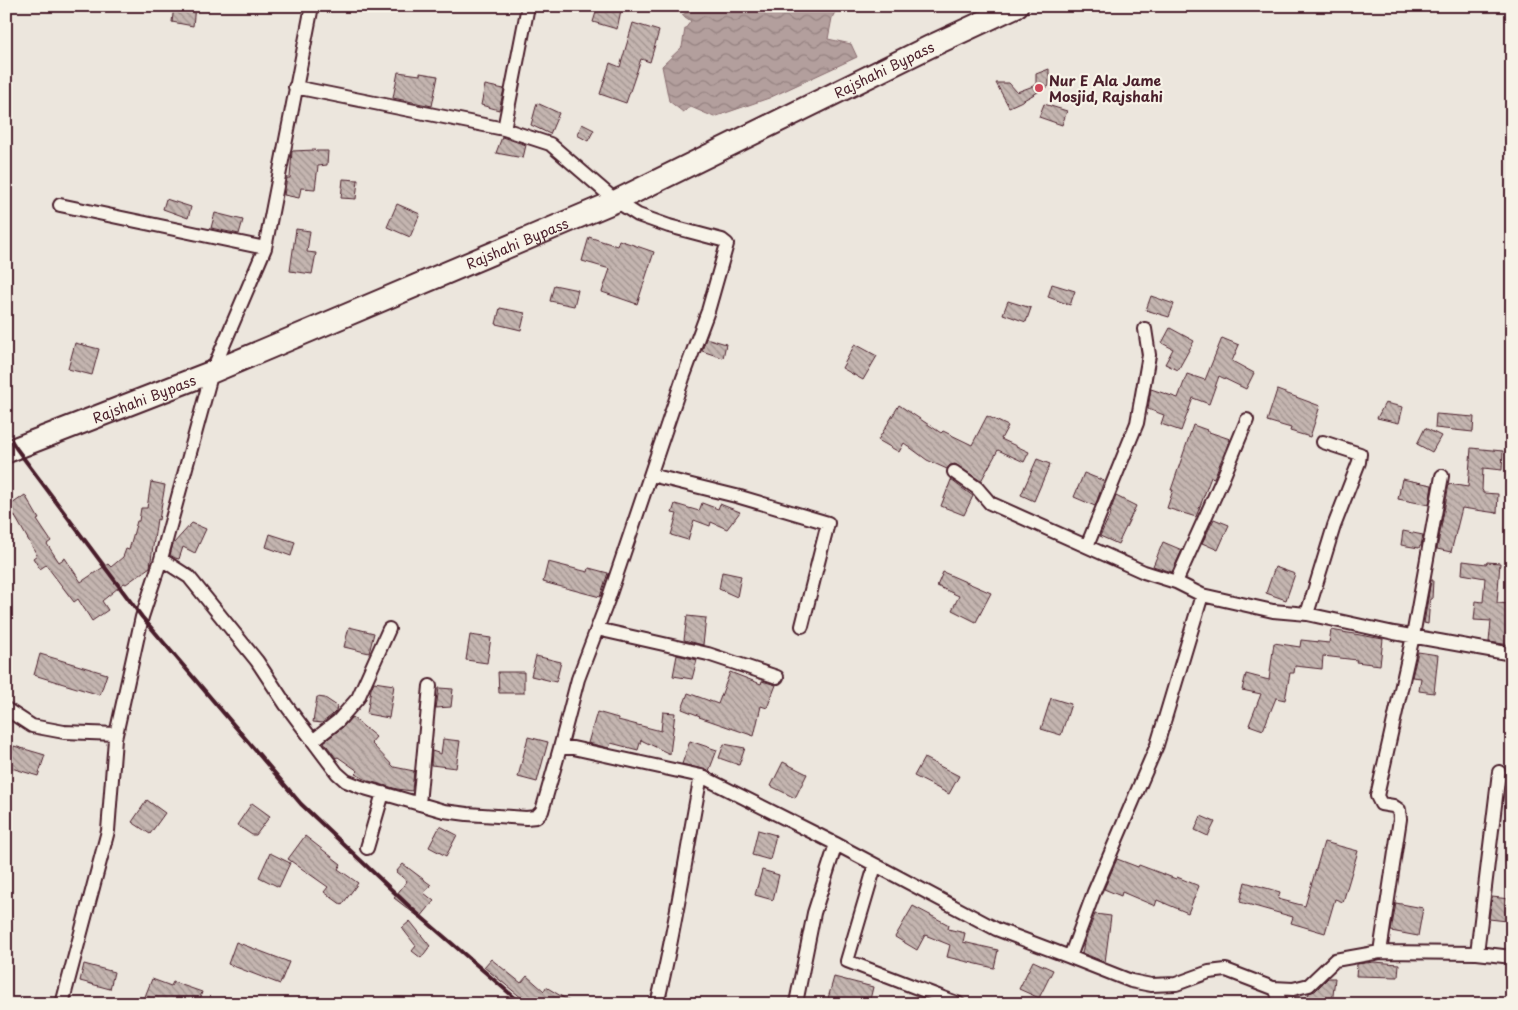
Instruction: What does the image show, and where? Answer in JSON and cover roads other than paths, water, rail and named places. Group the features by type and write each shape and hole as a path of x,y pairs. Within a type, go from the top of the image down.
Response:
{"highway":[{"name":"Rajshahi Bypass","path":"6,452 212,372 616,201 929,47 1017,6"}],"street":[{"path":"62,1004 108,831 116,734 142,617 161,558 212,372 265,248 312,6"},
{"path":"504,128 528,6"},
{"path":"161,558 189,577 257,661 286,705 346,781 454,813 536,817 544,804 578,679 708,311 727,244 722,240 669,226 638,215 616,201 550,144 504,128 295,87"},
{"path":"60,205 265,248"},
{"path":"1087,546 1136,423 1149,355 1145,329"},
{"path":"1176,582 1247,420"},
{"path":"1307,614 1334,526 1359,462 1360,454 1323,442"},
{"path":"954,472 977,488 990,503 1144,572 1176,582 1202,595 1272,610 1307,614 1394,634 1512,654"},
{"path":"651,475 740,497 828,523 802,626"},
{"path":"1380,952 1400,819 1399,810 1393,806 1381,804 1377,796 1413,636 1442,476"},
{"path":"1070,957 1094,892 1157,744 1202,595"},
{"path":"314,740 338,720 358,698 389,629"},
{"path":"597,629 708,654 777,677"},
{"path":"419,804 430,686"},
{"path":"6,709 32,726 64,732 116,734"},
{"path":"560,748 573,748 701,776 836,844 996,929 1131,981 1151,985 1176,984 1209,972 1226,970 1246,979 1275,988 1293,989 1309,985 1335,960 1380,952 1477,953 1512,957"},
{"path":"1477,953 1499,772"},
{"path":"657,1004 676,922 688,843 701,776"},
{"path":"367,848 383,793"},
{"path":"798,998 814,913 836,844"},
{"path":"875,866 848,961 959,1004"},
{"path":"1275,988 1281,1004"}],"water":[{"path":"684,6 838,6 832,18 828,39 851,44 857,57 769,98 714,117 691,107 683,112 669,101 662,66 682,47 685,29 691,21 682,15 690,11"}],"railway":[{"path":"6,432 142,617 301,804 412,909 522,1004"}],"place":[{"name":"Nur E Ala Jame Mosjid, Rajshahi","path":"1039,88"}]}
